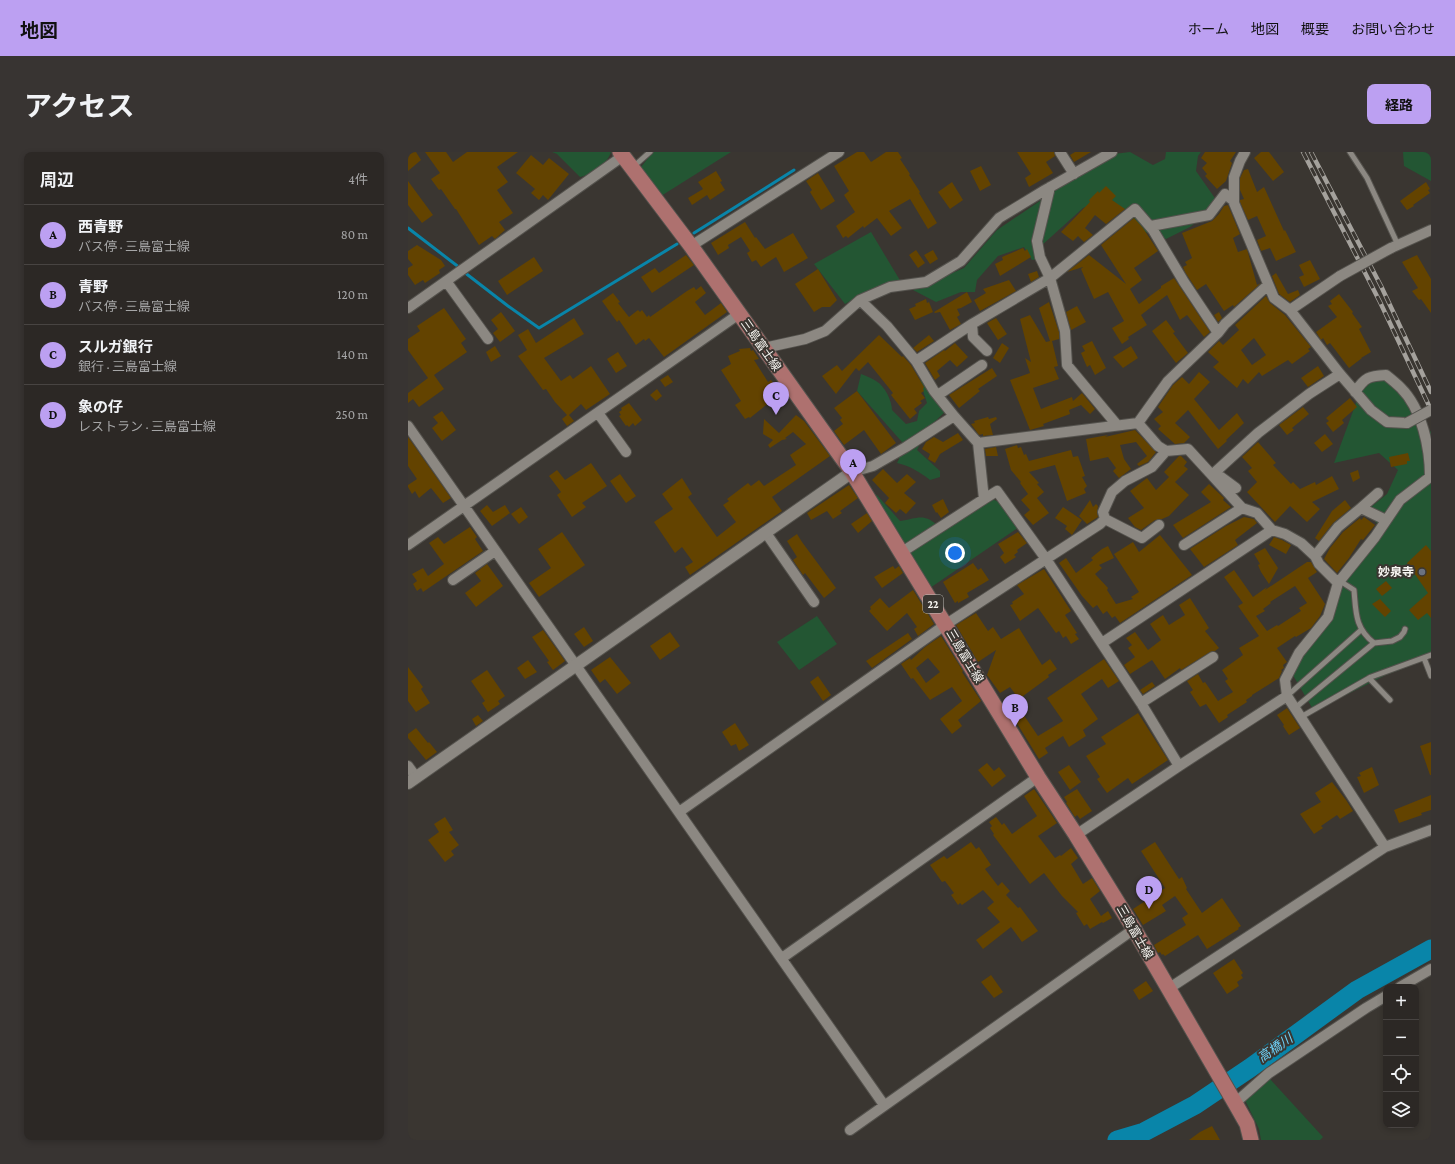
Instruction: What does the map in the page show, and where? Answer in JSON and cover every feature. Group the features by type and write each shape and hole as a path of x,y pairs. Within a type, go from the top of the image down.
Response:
{"main road":[{"name":"三島富士線","path":"622,154 691,246 852,472 1038,777 1134,929 1247,1124 1252,1140"}],"street":[{"path":"691,246 839,152"},
{"path":"1060,152 1074,174"},
{"path":"764,348 805,339 825,331 860,300 890,287 926,282 961,261 999,218 1112,152"},
{"path":"1245,152 1234,177 1234,201 1274,298 1290,310 1340,374 1371,410 1388,422 1407,424 1431,410"},
{"path":"408,308 622,154"},
{"path":"1050,187 1037,241 1040,256 1050,278 1065,331 1067,365 1116,425"},
{"path":"1151,226 1209,215 1225,194 1234,201"},
{"path":"916,361 972,324 1050,278 1136,209 1151,226 1184,282 1218,334"},
{"path":"1290,310 1340,276 1394,246 1431,231"},
{"path":"446,281 488,339"},
{"path":"978,443 1138,423 1168,381 1218,334 1225,324 1268,285"},
{"path":"860,300 888,326 916,361 938,395 954,416 978,443 984,499"},
{"path":"408,545 739,314"},
{"path":"972,324 973,337 987,351"},
{"path":"938,395 982,365"},
{"path":"1213,474 1258,433 1309,394 1340,374"},
{"path":"1355,392 1361,383 1372,376 1386,376 1402,388 1418,415 1428,443 1430,477 1400,500 1339,582 1328,617 1299,653 1285,680 1287,696 1386,847"},
{"path":"598,413 626,452"},
{"path":"408,766 412,780 852,472 874,466 954,416"},
{"path":"1138,423 1158,446 1166,451 1188,449 1213,474 1242,508 1257,513 1272,530 1285,534 1301,543 1315,556 1319,564 1339,582"},
{"path":"408,426 884,1105"},
{"path":"1159,525 1142,538 1105,519 1103,512 1112,492 1125,481 1152,467 1166,451"},
{"path":"1213,474 1236,488"},
{"path":"902,552 997,491 1046,559 1102,643 1141,703 1179,766"},
{"path":"1315,556 1338,527 1378,493"},
{"path":"1184,545 1242,508"},
{"path":"1361,508 1386,520"},
{"path":"679,812 945,624 1100,524 1105,519"},
{"path":"1102,643 1272,530"},
{"path":"766,533 814,602"},
{"path":"453,580 496,551"},
{"path":"1141,703 1213,657"},
{"path":"1076,835 1287,696"},
{"path":"782,958 1038,777"},
{"path":"1168,989 1386,847 1431,830"},
{"path":"850,1130 1134,929"},
{"path":"1405,984 1431,969"},
{"path":"1234,1102 1269,1073 1383,998"}],"lane":[{"path":"632,168 650,152"},
{"path":"1350,152 1367,178 1394,246"},
{"path":"1339,582 1354,590 1356,614 1361,630 1367,638 1374,643"},
{"path":"1298,713 1374,643 1392,641 1400,637 1405,629"},
{"path":"1287,696 1361,630"},
{"path":"1298,713 1370,678 1431,655"},
{"path":"1424,658 1431,676"},
{"path":"1370,678 1390,700"}],"green space":[{"path":"552,152 611,152 603,164 589,174 580,177 557,154"},
{"path":"653,152 731,152 661,196 641,170 641,167"},
{"path":"1130,152 1153,165 1165,159 1166,152 1201,152 1198,156 1196,171 1219,204 1190,227 1166,239 1142,231 1127,210 1103,199 1083,208 1041,246 1039,259 1032,260 1024,247 998,256 977,280 975,292 961,292 936,302 913,290 964,268 997,230 1065,184 1114,154"},
{"path":"1403,152 1431,152 1431,181 1404,166"},
{"path":"871,232 901,282 870,290 845,304 814,264"},
{"path":"861,374 869,377 882,386 889,398 892,410 906,424 917,421 919,411 927,403 920,381 924,378 948,409 928,428 917,450 940,471 940,477 930,480 915,470 897,463 902,442 857,391"},
{"path":"1378,376 1402,388 1431,432 1431,658 1386,675 1314,711 1294,677 1292,659 1328,617 1337,589 1357,550 1379,526 1366,511 1387,494 1398,470 1379,453 1334,463 1360,392"},
{"path":"877,495 900,521 924,518 938,526 904,547 873,497"},
{"path":"991,499 1000,502 1019,527 930,588 908,553"},
{"path":"817,616 837,644 799,670 777,642"},
{"path":"1269,1078 1323,1137 1320,1140 1261,1140 1259,1129 1245,1100"}],"building":[{"path":"408,152 416,152 421,160 408,171"},
{"path":"425,152 446,152 453,162 467,152 518,152 497,167 508,182 497,190 513,213 499,222 505,230 495,239 492,236 479,245 456,209 441,189 439,190 431,179 440,173"},
{"path":"857,152 864,152 871,162 886,152 898,152 902,158 900,159 937,223 928,229 910,199 889,211 902,228 891,236 877,218 864,228 863,226 848,238 846,236 843,238 836,226 855,212 844,195 849,191 834,166"},
{"path":"1017,152 1054,152 1055,156 1046,162 1053,173 1029,187 1025,178 1031,174"},
{"path":"1075,152 1091,152 1074,162 1070,155"},
{"path":"1205,152 1236,152 1230,161 1232,163 1226,181 1217,189 1205,176 1207,174 1202,168 1207,163 1201,158"},
{"path":"1261,152 1269,152 1284,172 1273,181 1254,158"},
{"path":"531,155 543,165 549,158 569,174 548,200 543,195 539,200 531,193 535,189 516,173"},
{"path":"981,166 991,185 980,191 970,171"},
{"path":"1248,169 1257,192 1264,187 1284,231 1285,230 1296,252 1276,261 1270,248 1261,251 1257,240 1266,236 1257,216 1248,220 1240,202 1240,200 1244,199 1240,190 1240,178 1244,170"},
{"path":"716,171 725,190 710,200 707,195 692,205 688,198 703,189 698,182"},
{"path":"818,173 835,201 821,210 810,192 812,190 806,181"},
{"path":"408,181 433,215 422,223 408,205"},
{"path":"952,182 963,200 950,209 938,192"},
{"path":"1426,182 1430,189 1428,190 1430,193 1407,210 1400,201"},
{"path":"1106,186 1116,196 1112,200 1125,209 1106,224 1095,215 1085,228 1093,235 1084,242 1078,236 1073,241 1061,232 1090,202 1089,200 1098,191 1099,193"},
{"path":"1228,205 1240,234 1233,238 1238,252 1247,249 1257,285 1261,283 1234,307 1233,305 1224,311 1206,284 1197,290 1185,272 1183,267 1187,265 1185,262 1192,258 1182,233 1212,221 1224,206"},
{"path":"1134,218 1143,228 1158,251 1134,268 1142,280 1130,289 1139,304 1161,288 1161,286 1174,278 1210,332 1204,337 1187,315 1180,320 1167,295 1141,315 1147,325 1128,337 1129,339 1122,344 1112,328 1124,321 1108,292 1094,299 1081,269 1083,267 1067,272 1089,255 1126,284 1101,245"},
{"path":"745,222 755,238 756,237 765,249 793,233 808,258 784,272 776,257 761,267 756,260 752,262 747,253 750,251 741,237 728,245 729,248 718,255 711,243"},
{"path":"417,245 441,260 445,266 439,270 440,273 425,283 423,280 415,285 408,275 408,268 413,265 408,259 408,251"},
{"path":"1023,248 1025,251 1027,249 1031,257 1000,276 995,264 1003,260 1002,257"},
{"path":"916,250 925,263 918,268 909,255"},
{"path":"933,250 938,259 930,264 924,255"},
{"path":"686,255 694,265 652,293 641,277 655,268 659,273"},
{"path":"1417,255 1431,279 1431,313 1421,299 1419,300 1412,291 1418,288 1402,262"},
{"path":"534,257 543,271 507,295 498,281"},
{"path":"1310,260 1320,279 1304,287 1299,277 1304,275 1299,265"},
{"path":"818,269 837,300 830,307 822,307 814,312 795,284"},
{"path":"1037,271 1039,277 1031,282 1028,274"},
{"path":"1276,273 1288,294 1298,290 1300,295 1290,302 1279,294 1272,276"},
{"path":"1009,280 1016,291 980,311 974,300 986,293 983,289"},
{"path":"701,286 706,293 695,302 705,315 721,303 727,312 664,357 649,338 645,341 644,339 636,345 619,320 617,322 602,301 613,293 620,302 618,303 629,317 638,310 640,312 642,310 647,317 649,315 650,317 687,291 694,287 696,290"},
{"path":"967,292 972,302 957,309 960,315 957,317 961,324 950,330 940,312 934,312"},
{"path":"1339,294 1362,327 1359,329 1371,352 1349,368 1330,343 1327,345 1323,338 1321,340 1316,332 1337,317 1328,306 1332,304 1330,301"},
{"path":"1266,296 1270,303 1285,315 1311,347 1308,349 1310,351 1292,364 1288,360 1262,376 1259,372 1248,384 1243,379 1237,388 1213,367 1219,362 1208,352 1219,341 1223,345 1239,330 1235,325","holes":["1254,338 1266,355 1252,365 1241,350"]},
{"path":"926,299 927,303 929,302 933,312 915,320 909,309 916,306 915,304"},
{"path":"1049,302 1059,332 1059,339 1052,341 1058,366 1054,367 1059,379 1033,388 1041,409 1072,397 1073,401 1082,393 1095,409 1090,414 1081,405 1069,410 1070,414 1043,424 1044,426 1030,430 1010,380 1030,373 1025,358 1031,362 1020,319 1030,315 1046,342 1050,341 1039,308"},
{"path":"1077,306 1086,322 1071,330 1066,312"},
{"path":"444,308 466,339 461,343 467,352 434,375 444,389 419,407 413,399 408,403 408,393 428,378 408,350 408,339 420,331 417,326"},
{"path":"501,312 515,331 500,342 493,333 498,329 491,320"},
{"path":"1219,312 1222,318 1218,322 1214,315"},
{"path":"574,318 584,334 544,358 561,381 570,375 573,379 591,366 610,394 586,410 581,404 569,415 574,421 567,426 562,419 567,415 546,389 543,390 518,356 527,350 518,335 528,329 536,343"},
{"path":"996,318 1007,334 998,340 987,323"},
{"path":"1166,320 1175,332 1173,333 1188,353 1176,363 1152,331"},
{"path":"879,335 911,365 924,387 924,391 921,393 925,398 920,401 922,403 914,409 917,413 910,419 891,395 893,393 868,362 859,371 856,368 836,394 822,376 837,365 842,371"},
{"path":"929,335 934,341 917,352 913,348"},
{"path":"1092,341 1106,368 1095,375 1090,365 1087,367 1081,353 1085,351 1082,346"},
{"path":"955,343 968,357 957,367 950,360 937,371 940,376 935,380 925,363"},
{"path":"1002,343 1009,348 1000,363 993,358"},
{"path":"495,346 501,356 491,362 486,352"},
{"path":"1131,346 1138,358 1123,368 1113,357"},
{"path":"750,348 759,359 754,360 768,382 771,380 781,393 750,418 745,419 735,405 741,401 721,370 731,364 728,356 740,351 739,349"},
{"path":"618,352 627,366 616,373 607,359"},
{"path":"1318,366 1324,376 1308,387 1301,378"},
{"path":"992,368 997,376 978,389 980,391 959,408 949,395"},
{"path":"1199,372 1210,382 1194,399 1219,430 1237,413 1244,423 1218,449 1188,410 1175,423 1190,437 1184,443 1175,444 1158,429 1161,426 1154,419 1163,412 1158,407 1173,385 1182,377 1189,384"},
{"path":"668,375 673,382 665,387 660,380"},
{"path":"657,389 662,396 656,401 650,395"},
{"path":"857,391 896,443 881,454 864,430 844,445 834,431 843,424 840,420 842,418 834,408"},
{"path":"1350,398 1357,407 1342,420 1344,423 1333,432 1326,423 1329,421 1326,418"},
{"path":"629,403 642,420 635,426 633,423 629,427 627,425 626,426 619,416 621,415 619,412 622,410 621,408"},
{"path":"1303,407 1309,414 1292,428 1294,430 1287,435 1279,425"},
{"path":"442,411 456,430 442,441 432,428 438,423 433,417"},
{"path":"796,415 804,421 830,456 772,497 782,511 690,575 685,567 693,562 682,547 675,553 654,522 673,509 662,494 682,478 692,494 688,497 717,537 736,522 723,505 729,501 727,499 748,483 751,486 759,480 764,486 796,465 790,455 806,444 793,432 785,438 787,439 782,440 770,448 768,445 773,440 763,434 764,419 779,433"},
{"path":"988,417 989,419 996,417 997,419 990,424 993,435 979,435 971,424 975,423 974,421"},
{"path":"1135,430 1156,452 1148,462 1139,466 1137,464 1147,456 1136,442 1120,445 1124,459 1131,469 1119,478 1113,471 1116,468 1108,457 1090,461 1086,439 1108,435 1105,437"},
{"path":"958,433 963,440 940,454 935,463 928,459 930,454 922,449 926,442 934,437 943,442"},
{"path":"1325,434 1333,444 1322,452 1314,443"},
{"path":"408,437 451,498 443,503 431,488 419,498 415,491 412,494 408,487 408,485 417,479 408,466"},
{"path":"1258,442 1276,463 1273,465 1291,484 1293,482 1300,489 1315,482 1316,485 1332,476 1339,489 1312,502 1320,509 1307,522 1290,506 1275,522 1247,492 1257,482 1248,471 1252,468 1242,457"},
{"path":"1017,445 1018,448 1021,447 1024,455 1026,454 1029,461 1071,450 1073,457 1078,456 1085,476 1082,477 1087,486 1084,489 1086,493 1067,501 1055,465 1029,472 1039,483 1037,484 1044,492 1037,498 1049,513 1033,525 1024,515 1030,510 1021,500 1028,494 1020,483 1021,482 1011,470 1005,449"},
{"path":"996,447 998,456 986,456 985,449"},
{"path":"1408,453 1410,461 1407,461 1407,464 1391,467 1389,457"},
{"path":"1179,456 1187,462 1184,466 1188,469 1175,482 1189,495 1169,516 1155,520 1141,530 1135,527 1128,518 1144,508 1130,491 1147,478 1156,490 1169,477 1164,472"},
{"path":"591,463 607,486 582,503 586,507 572,517 557,495 561,492 549,476 557,470 565,480"},
{"path":"883,469 897,483 907,474 916,482 904,493 916,503 906,514 900,509 896,513 885,503 889,498 872,480"},
{"path":"1358,470 1360,478 1353,482 1350,473"},
{"path":"620,474 636,496 626,503 610,481"},
{"path":"1209,484 1231,507 1183,538 1173,525 1211,502 1201,492"},
{"path":"849,485 858,498 840,511 842,513 833,519 827,511 811,520 807,513"},
{"path":"943,499 949,512 941,518 937,512 936,513 932,505"},
{"path":"1090,500 1093,507 1096,504 1098,506 1098,517 1087,524 1079,516"},
{"path":"1345,500 1351,508 1333,523 1319,541 1315,538 1332,511"},
{"path":"487,505 493,512 505,505 510,513 492,526 480,511"},
{"path":"521,507 528,517 519,524 511,514"},
{"path":"1063,507 1082,520 1072,535 1065,529 1067,526 1055,518"},
{"path":"867,513 872,521 858,533 851,524"},
{"path":"1244,517 1254,519 1257,523 1235,540 1238,545 1204,567 1190,549 1226,526"},
{"path":"1364,517 1375,525 1363,540 1361,539 1337,573 1324,559 1330,548 1343,532 1360,518 1361,520"},
{"path":"470,527 477,537 475,539 483,551 423,592 421,588 417,591 413,584 417,581 412,574 423,568 428,576 444,564 429,543 438,537 444,544"},
{"path":"562,532 585,565 539,597 529,583 551,568 538,549"},
{"path":"1018,532 1027,543 1017,550 1018,552 1014,555 1016,557 1005,564 1000,557 1004,553 998,544"},
{"path":"797,534 836,588 824,598 805,573 803,575 793,560 797,557 787,541"},
{"path":"1160,535 1192,575 1120,623 1115,616 1112,618 1107,611 1103,614 1097,605 1093,608 1082,596 1059,563 1066,558 1076,573 1093,560 1091,558 1108,546 1114,558 1099,565 1102,568 1095,574 1108,588 1107,590 1116,604 1133,599 1131,597 1139,592 1114,554 1133,542 1139,552"},
{"path":"1274,537 1291,545 1286,554 1269,545"},
{"path":"1426,545 1431,551 1431,618 1427,613 1418,620 1409,610 1428,593 1407,563"},
{"path":"1265,548 1278,568 1269,584 1261,572 1258,565 1260,564 1254,554"},
{"path":"1307,562 1311,562 1317,572 1308,578 1325,604 1320,616 1311,628 1296,637 1295,636 1277,648 1287,662 1283,665 1284,668 1281,670 1282,671 1279,678 1252,695 1246,700 1247,702 1227,715 1228,717 1219,723 1206,704 1200,707 1190,692 1193,690 1187,681 1198,674 1203,683 1205,682 1218,701 1233,692 1225,681 1228,679 1222,670 1243,655 1239,648 1259,636 1238,606 1243,603 1224,577 1234,570 1253,597 1267,587 1265,590","holes":["1295,586 1307,603 1299,608 1301,611 1278,626 1277,625 1267,631 1256,616 1265,611 1263,609 1271,603 1270,602"]},
{"path":"973,563 978,570 981,568 989,580 967,593 969,597 955,603 943,582"},
{"path":"487,564 503,586 476,607 465,593 481,581 475,573"},
{"path":"893,566 895,569 899,566 903,573 882,588 874,577"},
{"path":"1044,569 1071,611 1065,615 1077,633 1075,634 1079,639 1071,644 1066,636 1063,638 1059,631 1056,633 1038,608 1020,621 1010,605 1024,594 1017,585"},
{"path":"1386,581 1392,588 1382,596 1376,589"},
{"path":"913,590 934,624 918,636 914,629 917,627 907,613 887,631 869,611 871,609 870,607 880,598 889,608"},
{"path":"1190,598 1209,628 1205,631 1219,648 1181,670 1180,668 1165,679 1152,660 1130,674 1124,665 1135,657 1128,648 1132,645 1126,638 1135,632 1148,650 1161,640 1150,624 1163,615 1169,625 1185,615 1179,605"},
{"path":"1380,599 1391,611 1385,617 1372,604"},
{"path":"976,613 988,631 993,627 1001,639 1019,628 1042,665 1050,659 1057,669 1048,675 1049,677 1019,699 1010,687 1000,693 987,675 996,650 978,662 956,625"},
{"path":"584,627 593,641 584,647 574,634"},
{"path":"543,630 565,661 553,670 547,662 549,661 532,637"},
{"path":"670,632 680,646 660,660 650,646"},
{"path":"908,633 912,639 872,668 866,661"},
{"path":"941,636 981,701 958,720 962,726 952,734 940,719 962,701 952,687 930,700 913,678 911,679 901,664 910,658 911,660 925,647","holes":["928,658 940,672 926,683 916,668"]},
{"path":"610,657 631,683 617,694 605,679 600,683 591,670"},
{"path":"1104,659 1119,681 1108,688 1102,679 1081,694 1098,719 1083,730 1086,736 1069,747 1063,736 1045,748 1048,753 1039,759 1015,720 1023,714 1038,736 1063,721 1047,698"},
{"path":"528,660 537,672 525,679 517,668"},
{"path":"408,667 423,687 421,689 430,703 416,712 408,701"},
{"path":"487,670 505,696 498,701 500,704 488,712 482,703 485,701 471,681"},
{"path":"818,676 831,695 823,701 810,682"},
{"path":"1152,682 1155,686 1143,694 1140,690"},
{"path":"1287,708 1300,728 1289,735 1277,715"},
{"path":"1138,713 1168,760 1132,784 1128,778 1107,793 1097,779 1100,777 1086,756 1106,744 1101,737"},
{"path":"478,715 483,721 476,726 472,719"},
{"path":"735,723 749,745 739,751 736,744 731,746 722,732"},
{"path":"416,728 437,752 426,760 408,738 408,734"},
{"path":"1431,742 1431,775 1430,775 1420,746"},
{"path":"987,763 994,771 999,767 1006,776 992,787 978,770"},
{"path":"1069,765 1081,782 1070,790 1058,772"},
{"path":"1372,767 1379,785 1364,793 1357,777 1361,776 1359,773"},
{"path":"1332,782 1353,811 1340,819 1337,815 1321,826 1323,828 1314,834 1300,814 1321,802 1315,793"},
{"path":"1034,789 1057,823 1038,836 1055,858 1060,855 1061,856 1071,848 1078,858 1071,864 1083,884 1092,878 1100,891 1090,899 1101,916 1108,911 1112,918 1090,929 1087,924 1084,926 1076,913 1078,912 1062,896 1044,873 1030,884 993,835 994,834 990,828 992,826 989,822 996,817 1002,825 1004,823 1012,834 1037,816 1024,796"},
{"path":"1077,789 1092,811 1080,819 1077,815 1075,817 1064,797"},
{"path":"1431,795 1431,810 1421,813 1422,815 1399,823 1394,810"},
{"path":"445,817 453,830 449,832 459,845 451,851 454,855 445,862 428,840 439,832 434,824"},
{"path":"971,842 976,849 979,847 991,865 985,869 998,886 1002,882 1010,891 1006,895 1018,908 1020,907 1038,931 1022,942 1011,927 983,949 976,940 1000,922 987,908 994,902 983,890 962,905 960,903 958,905 951,895 954,893 945,881 942,882 930,865 944,856 947,859"},
{"path":"1155,842 1179,879 1182,877 1187,888 1186,889 1202,913 1222,898 1241,926 1238,928 1239,929 1207,949 1198,935 1165,956 1160,952 1158,953 1154,945 1186,925 1182,918 1188,914 1175,896 1162,905 1166,911 1143,925 1133,909 1165,888 1141,851"},
{"path":"1234,959 1243,973 1241,975 1243,978 1237,982 1239,986 1227,994 1213,973"},
{"path":"991,975 1003,992 994,998 981,982"},
{"path":"1146,981 1153,991 1139,1000 1133,990"},
{"path":"1212,1126 1220,1140 1189,1140 1200,1132"}],"waterway":[{"path":"694,233 794,170"},
{"path":"408,228 460,268"},
{"path":"464,272 539,328 677,244"},
{"name":"高橋川","path":"1117,1140 1144,1132 1195,1105 1250,1068 1357,990 1431,949"}],"railway":[{"path":"1303,152 1380,302 1431,410"},
{"path":"1311,152 1381,286 1431,392"}],"place":[{"name":"スルガ銀行","path":"776,415"},
{"name":"西青野","path":"853,482"},
{"name":"妙泉寺","path":"1422,572"},
{"name":"青野","path":"1015,727"},
{"name":"象の仔","path":"1149,909"}]}
